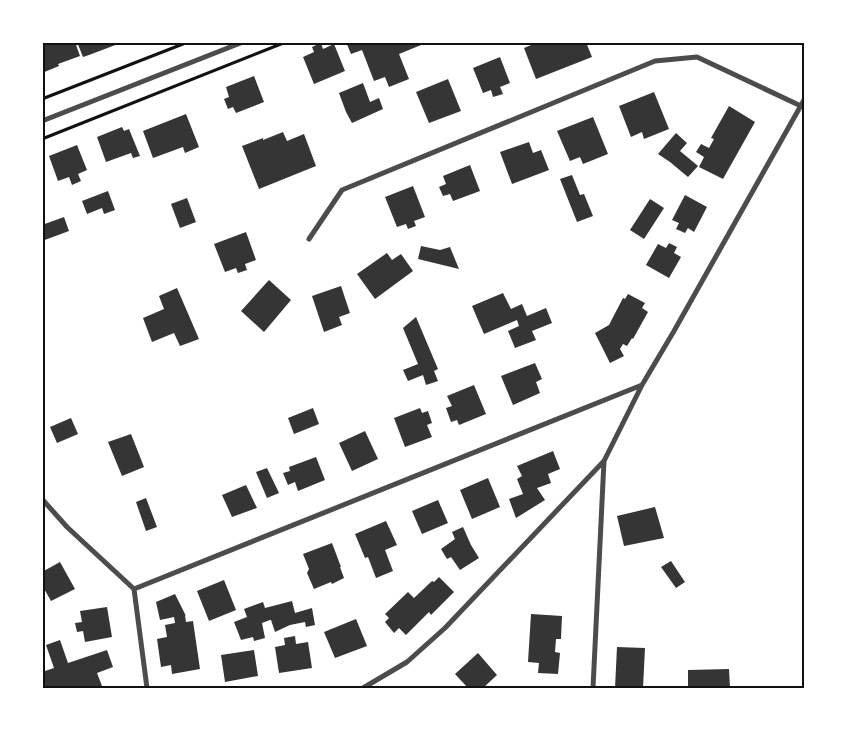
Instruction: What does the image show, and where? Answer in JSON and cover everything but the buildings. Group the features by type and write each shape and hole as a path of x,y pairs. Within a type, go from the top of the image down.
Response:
{"street":[{"path":"42,121 243,42"},
{"path":"309,239 342,190 655,62 697,57 801,106"},
{"path":"363,688 406,662 445,628 604,460 642,385 804,100"},
{"path":"134,589 642,385"},
{"path":"593,688 604,460"},
{"path":"42,499 67,527 134,589 147,688"}],"path":[{"path":"42,99 188,42"},
{"path":"42,139 286,42"}]}
